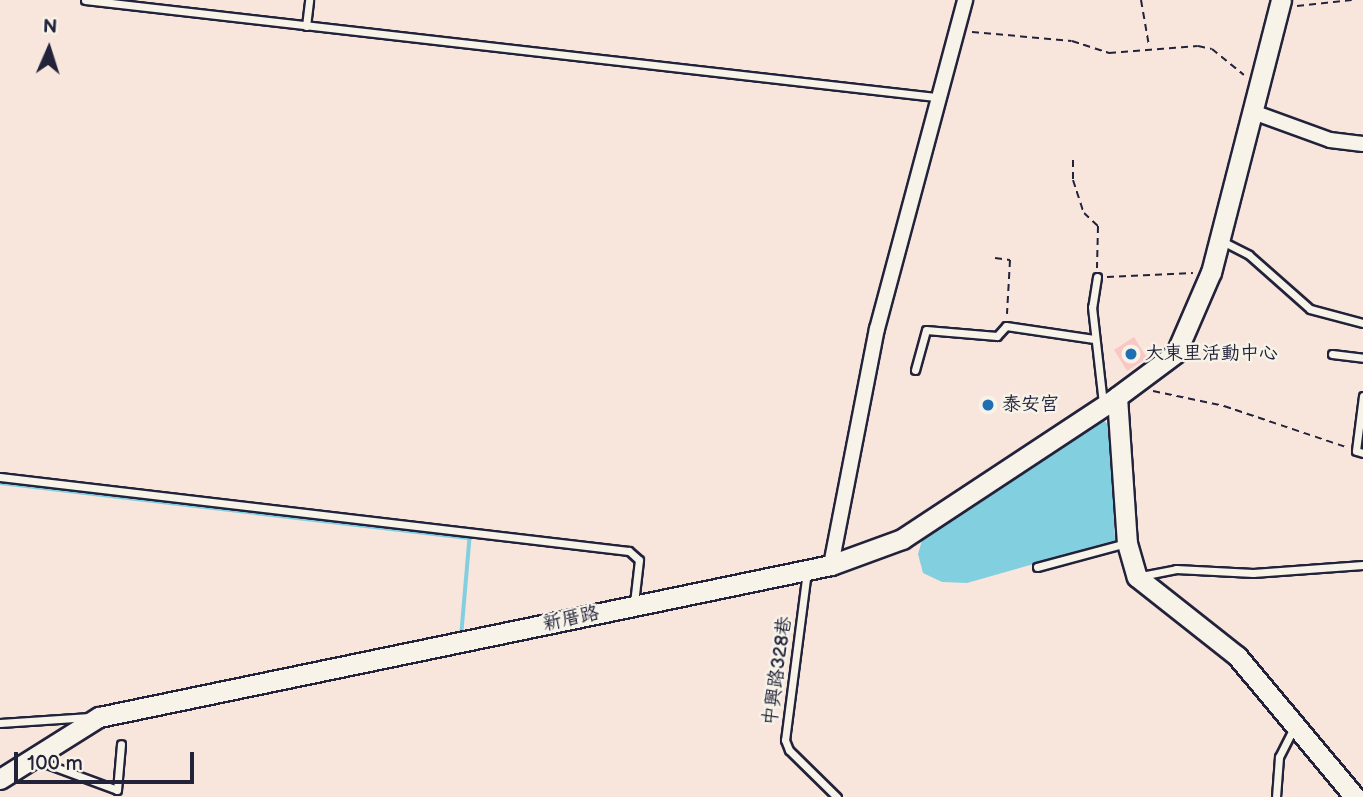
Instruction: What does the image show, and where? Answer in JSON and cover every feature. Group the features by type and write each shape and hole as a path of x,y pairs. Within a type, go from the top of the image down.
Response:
{"street":[{"path":"831,565 877,329 935,97 965,0"},
{"name":"新厝路","path":"0,779 29,757 99,717 831,565 902,538 1117,397 1176,353 1222,242 1280,4"},
{"path":"1253,112 1330,140 1363,144"},
{"path":"1117,397 1127,543 1137,577 1237,656 1355,797"}],"lane":[{"path":"85,0 935,97"},
{"path":"306,26 309,0"},
{"path":"1222,242 1249,256 1310,309 1363,323"},
{"path":"1097,277 1092,307 1094,339 1117,397"},
{"path":"915,370 926,330 997,336 1006,326 1094,339"},
{"path":"1332,354 1363,358"},
{"path":"1359,452 1363,396"},
{"path":"0,477 629,551 639,561 633,607"},
{"path":"1037,567 1127,543"},
{"path":"1137,577 1177,569 1253,573 1363,565"},
{"name":"中興路328巷","path":"807,570 785,740 789,750 837,797"},
{"path":"0,723 99,717"},
{"path":"1276,797 1279,757 1295,723"},
{"path":"29,757 117,790 121,744"}],"path":[{"path":"1141,0 1150,47"},
{"path":"1280,4 1352,0"},
{"path":"954,31 1072,41 1109,53 1150,47 1212,49 1232,69 1260,83"},
{"path":"1073,160 1073,180 1084,213 1098,226 1097,277 1211,272"},
{"path":"995,258 1010,260 1006,326"},
{"path":"1117,397 1224,406 1359,452"}],"water":[{"path":"1102,419 1110,426 1115,541 967,583 942,582 923,573 918,554 924,534"}],"building":[{"name":"大東里活動中心","path":"1134,337 1147,358 1127,371 1114,350"}],"waterway":[{"path":"0,483 470,538 462,632"}],"place":[{"name":"大東里活動中心","path":"1131,354"},
{"name":"泰安宮","path":"988,405"}]}
